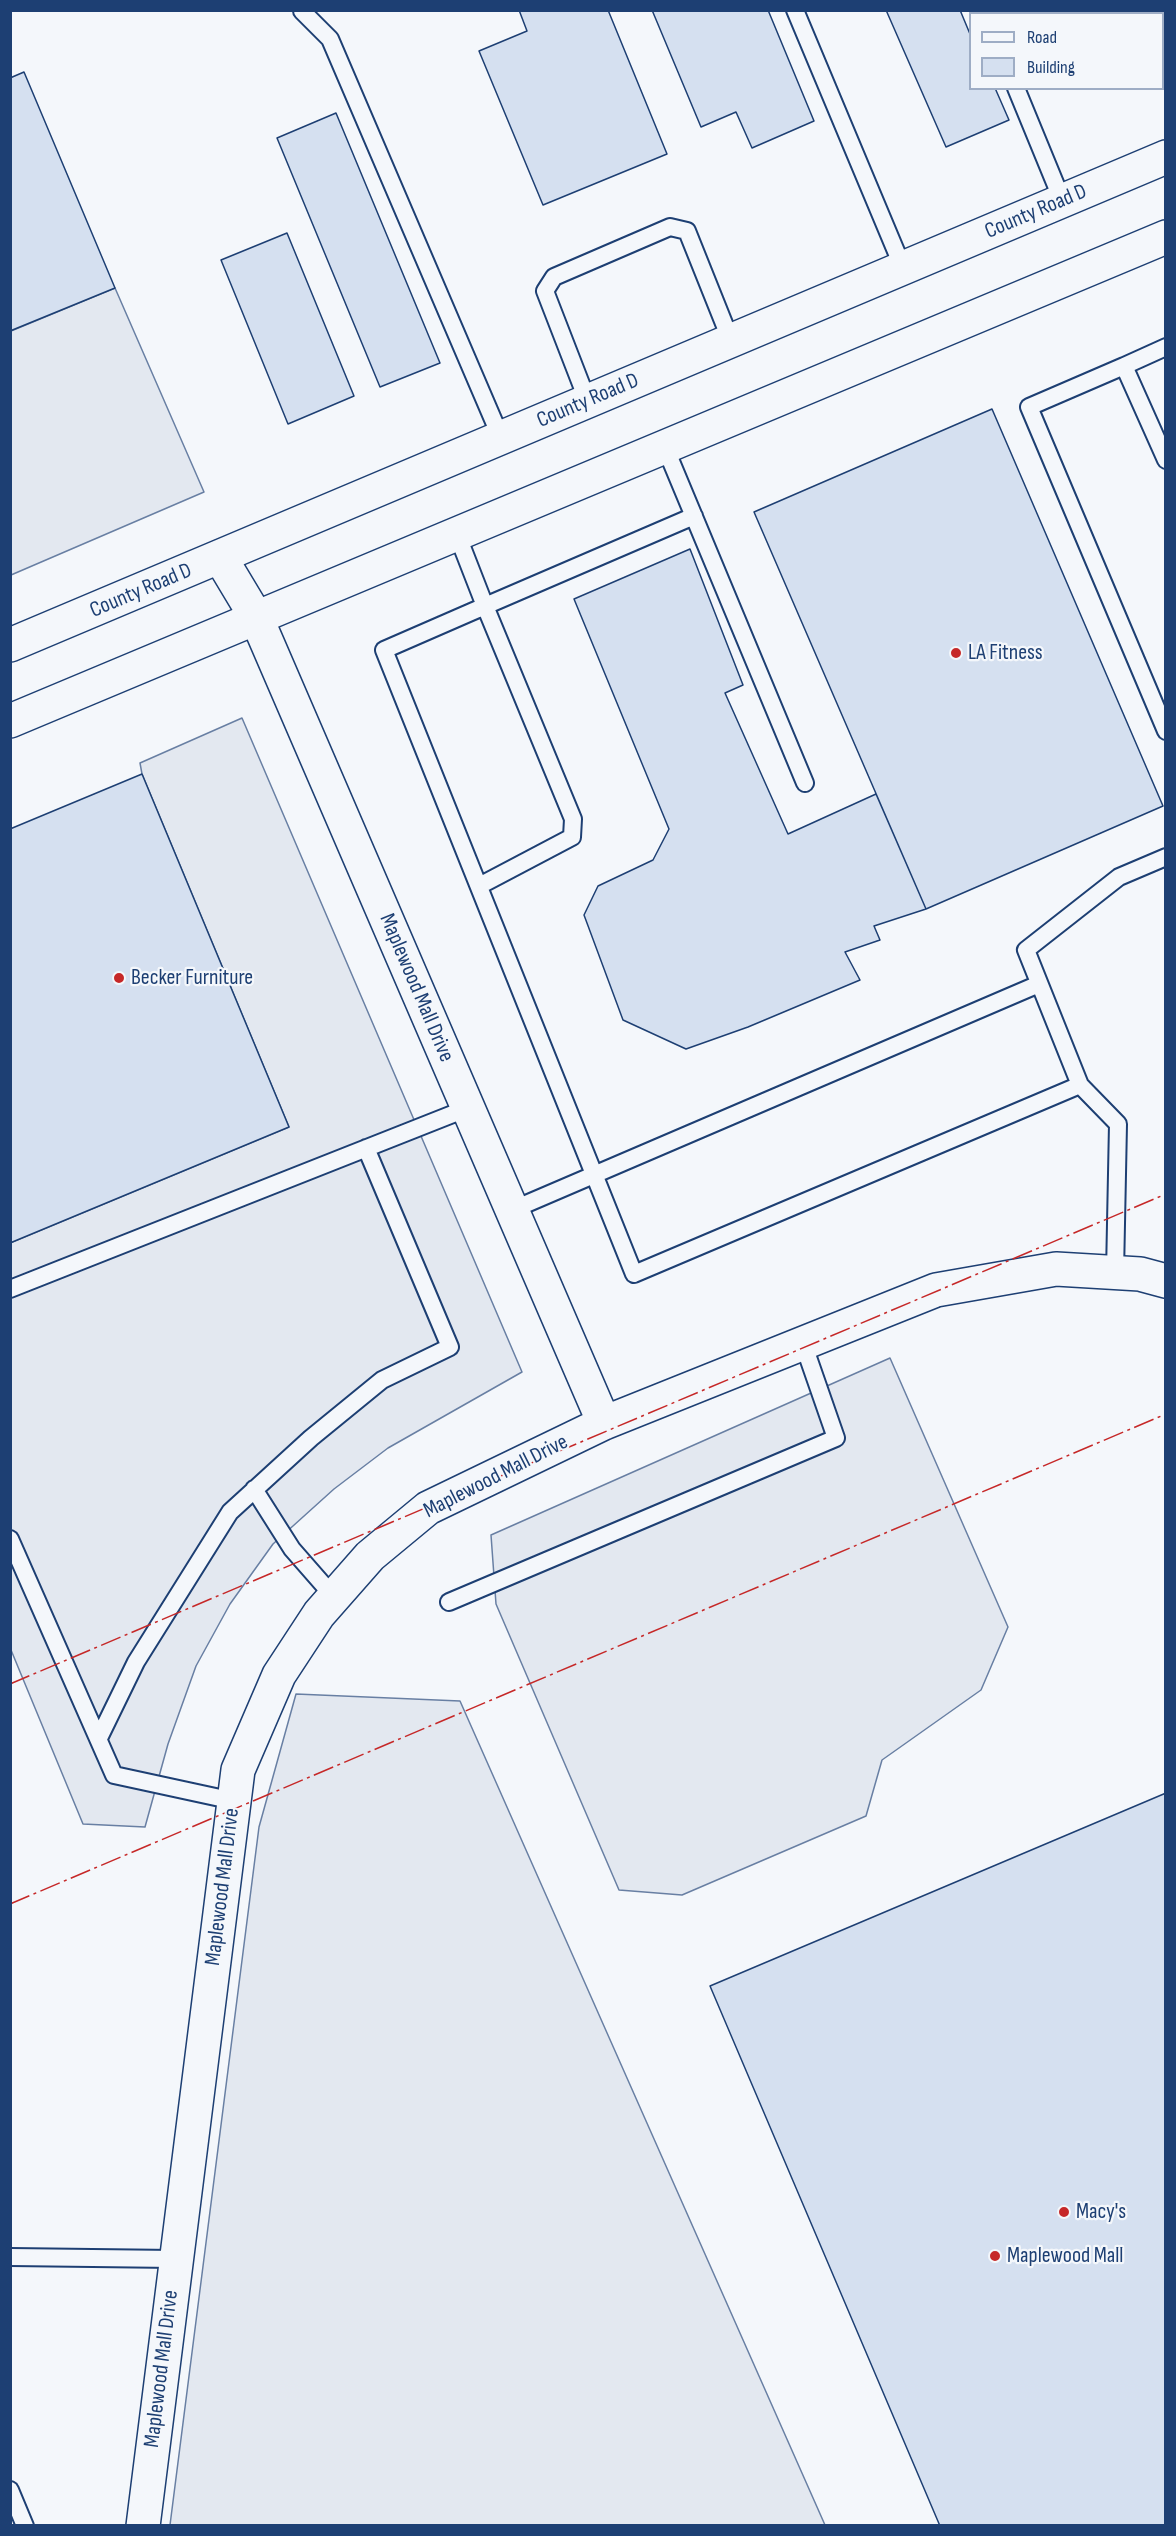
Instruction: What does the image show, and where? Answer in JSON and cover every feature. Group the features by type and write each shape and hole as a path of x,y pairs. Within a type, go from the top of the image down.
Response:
{"street":[{"name":"County Road D","path":"10,645 1166,157"},
{"path":"10,721 1166,237"},
{"name":"Maplewood Mall Drive","path":"220,557 256,617 604,1423"},
{"name":"Maplewood Mall Drive","path":"143,2526 238,1770 279,1675 319,1614 370,1556 428,1508 604,1423 936,1290 1056,1269 1140,1274 1166,1281"}],"lane":[{"path":"795,10 903,268"},
{"path":"302,11 330,39 501,438"},
{"path":"1017,90 1062,201"},
{"path":"588,402 545,291 554,277 670,227 687,231 731,341"},
{"path":"1166,347 1029,407 1166,731"},
{"path":"1124,366 1166,460"},
{"path":"665,447 805,783"},
{"path":"694,516 384,650 634,1274 1080,1085"},
{"path":"457,534 573,819 572,837 478,886"},
{"path":"1114,1273 1118,1124 1080,1085 1026,950 1119,877 1166,856"},
{"path":"512,1210 1039,984"},
{"path":"10,1289 468,1108"},
{"path":"99,1738 136,1662 230,1512 310,1438 382,1380 450,1347 366,1148"},
{"path":"449,1602 836,1438 803,1343"},
{"path":"254,1489 292,1549 334,1597"},
{"path":"10,1539 114,1775 234,1801"},
{"path":"10,2257 175,2259"},
{"path":"10,2490 25,2526"}],"shaded area":[{"path":"115,288 204,492 11,575 11,331"},
{"path":"242,718 522,1372 388,1448 334,1489 273,1544 230,1604 196,1666 168,1744 145,1827 83,1824 11,1650 10,1243 289,1127 142,774 140,763"},
{"path":"890,1358 1008,1627 981,1690 882,1760 866,1816 682,1895 619,1890 496,1604 491,1535"},
{"path":"296,1694 460,1701 825,2525 170,2525 259,1827"}],"building":[{"path":"519,10 608,10 667,154 543,205 479,51 527,31"},
{"path":"652,10 768,10 814,121 752,148 736,112 701,127"},
{"path":"886,10 960,10 969,32 969,90 996,90 1009,120 946,147"},
{"path":"1070,10 1166,10 1166,51 1164,52 1164,12 1070,12"},
{"path":"24,72 115,288 10,331 10,78"},
{"path":"336,113 440,363 380,387 277,138"},
{"path":"287,233 354,396 288,424 221,260"},
{"name":"LA Fitness","path":"992,409 1163,806 926,909 754,512"},
{"path":"690,549 743,685 725,693 788,834 876,794 926,909 874,926 880,940 845,952 860,980 748,1027 686,1049 623,1020 584,915 598,886 653,860 669,829 574,599"},
{"name":"Becker Furniture","path":"142,774 289,1127 10,1243 10,829"},
{"name":"Maplewood Mall","path":"1166,1793 1166,2526 940,2526 710,1986"}],"power":[{"path":"10,1684 1166,1194"},
{"path":"10,1904 1166,1414"}],"place":[{"name":"LA Fitness","path":"956,653"},
{"name":"Becker Furniture","path":"119,978"},
{"name":"Macy's","path":"1064,2212"},
{"name":"Maplewood Mall","path":"995,2256"}]}
